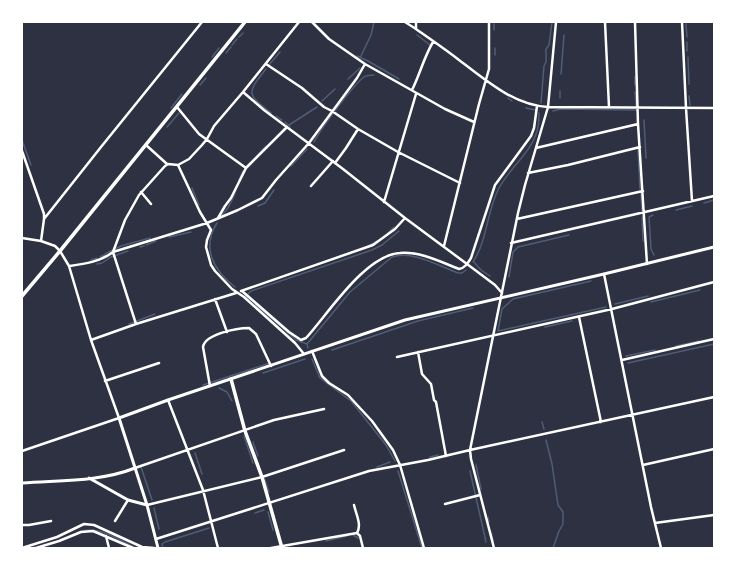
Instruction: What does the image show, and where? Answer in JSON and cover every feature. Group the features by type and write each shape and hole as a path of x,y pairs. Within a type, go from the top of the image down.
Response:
{"main road":[{"path":"22,296 177,107 244,22"},
{"path":"231,379 245,431 262,477 281,547"}],"street":[{"path":"44,219 202,22"},
{"path":"146,145 167,164 178,165 188,159 207,139 214,126 299,22"},
{"path":"312,22 329,39 365,64 412,90 416,94 474,122"},
{"path":"405,22 416,28 485,81 521,101 537,106 714,108"},
{"path":"416,22 416,28"},
{"path":"444,246 474,122 490,64 489,22"},
{"path":"494,548 470,450 511,244 528,173 548,107 556,22"},
{"path":"605,22 609,107"},
{"path":"635,22 638,124 647,264"},
{"path":"682,22 692,201"},
{"path":"412,90 426,55 434,42"},
{"path":"266,64 302,88 324,107 358,129 398,152 460,183"},
{"path":"69,266 100,260 112,252 207,223 262,198 309,143 357,78 365,64"},
{"path":"243,92 384,202 444,246 502,293"},
{"path":"384,202 416,94"},
{"path":"242,291 300,340 304,339 308,335 358,276 387,257 394,254 408,253 462,268 467,264 473,253 496,183 527,143 533,132 537,106"},
{"path":"177,107 196,131 246,168"},
{"path":"536,148 638,124"},
{"path":"218,218 231,198 246,168 287,127"},
{"path":"312,186 349,144 358,129"},
{"path":"528,173 640,147"},
{"path":"22,151 42,206 44,219 41,241"},
{"path":"136,324 112,252 125,220 141,192 167,164"},
{"path":"178,165 200,212 211,230 206,247 211,265 232,289 244,297 295,343 304,354"},
{"path":"517,219 643,191"},
{"path":"141,192 151,204"},
{"path":"511,244 714,196"},
{"path":"91,340 350,254 373,245 390,233 405,218"},
{"path":"22,238 41,241 55,246 60,251 69,266 91,340 119,418 147,505 158,548"},
{"path":"22,451 405,320 714,248"},
{"path":"604,274 660,548"},
{"path":"396,357 612,309 714,282"},
{"path":"216,299 227,332"},
{"path":"579,316 601,422"},
{"path":"210,386 205,364 203,344 210,337 247,328 256,334 271,366"},
{"path":"622,360 714,339"},
{"path":"312,351 322,376 329,383 348,395 372,420 390,446 400,465 424,548"},
{"path":"418,352 422,374 432,387 433,398 436,402 446,456"},
{"path":"105,381 159,363"},
{"path":"156,539 345,478 714,397"},
{"path":"168,400 204,490 218,548"},
{"path":"22,483 89,478 119,474 187,449 245,431 280,418 324,409"},
{"path":"642,465 714,449"},
{"path":"89,478 128,500 147,505 262,477 344,450"},
{"path":"445,504 480,495"},
{"path":"115,521 128,500"},
{"path":"354,505 359,523 357,533"},
{"path":"655,523 714,515"},
{"path":"22,525 51,521"},
{"path":"22,548 57,537 84,524 94,525 147,548 154,548"},
{"path":"36,548 60,542 81,532 93,531 133,548"},
{"path":"271,548 357,533"},
{"path":"357,533 360,536 363,548"},
{"path":"106,536 109,548"}],"waterway":[{"path":"360,58 371,35 374,22"},
{"path":"541,103 546,49 549,45 552,22"},
{"path":"494,24 494,30"},
{"path":"686,24 687,37"},
{"path":"239,37 243,33"},
{"path":"417,35 430,45"},
{"path":"561,74 564,35"},
{"path":"232,45 237,39"},
{"path":"687,42 687,51"},
{"path":"226,53 231,47"},
{"path":"212,57 219,48"},
{"path":"495,48 495,55"},
{"path":"269,65 280,52"},
{"path":"357,56 399,79"},
{"path":"688,57 689,84"},
{"path":"348,79 360,68"},
{"path":"266,69 252,89 252,93 257,102 271,113"},
{"path":"314,142 345,97 359,81 367,75 374,75"},
{"path":"635,76 635,85"},
{"path":"200,85 206,78"},
{"path":"322,101 335,89"},
{"path":"560,91 560,98"},
{"path":"635,92 636,106"},
{"path":"171,108 182,94"},
{"path":"689,96 690,105"},
{"path":"508,98 512,101"},
{"path":"289,125 317,107"},
{"path":"526,108 535,110"},
{"path":"553,111 561,109 636,110"},
{"path":"167,127 179,113"},
{"path":"473,262 478,254 494,199 507,175 524,155 533,141 538,129 539,113"},
{"path":"276,116 282,120"},
{"path":"644,120 646,158"},
{"path":"285,122 290,127"},
{"path":"22,140 31,165"},
{"path":"245,168 266,146"},
{"path":"291,166 307,149"},
{"path":"638,150 640,189"},
{"path":"239,180 243,171"},
{"path":"192,188 199,205"},
{"path":"222,215 236,190"},
{"path":"258,206 265,203 274,190"},
{"path":"641,194 642,212"},
{"path":"704,203 714,200"},
{"path":"676,210 692,206"},
{"path":"653,215 649,217 651,249 654,255"},
{"path":"642,217 643,241"},
{"path":"217,223 212,232 210,241 212,258 221,274 235,287"},
{"path":"388,233 394,227"},
{"path":"247,295 251,291 372,250 382,245 399,231"},
{"path":"169,237 191,232"},
{"path":"509,277 513,252 518,247 569,235"},
{"path":"128,244 150,238"},
{"path":"146,245 156,241"},
{"path":"368,246 377,241"},
{"path":"105,254 128,244"},
{"path":"140,247 144,246"},
{"path":"97,264 128,251"},
{"path":"100,257 104,255"},
{"path":"307,344 350,292 392,257 400,255 417,257 458,273 462,273 466,270"},
{"path":"91,260 97,258"},
{"path":"474,262 481,270 490,276"},
{"path":"591,281 513,299 502,309 498,331 606,307"},
{"path":"651,302 700,290"},
{"path":"245,295 296,340 307,344"},
{"path":"615,304 648,296"},
{"path":"332,350 418,321 473,308"},
{"path":"129,324 155,314"},
{"path":"545,327 572,321"},
{"path":"676,346 699,341"},
{"path":"307,344 308,348"},
{"path":"628,363 714,344"},
{"path":"626,356 655,350"},
{"path":"263,373 305,359"},
{"path":"312,359 320,378 351,401 386,445 395,461"},
{"path":"203,385 270,363"},
{"path":"219,388 227,392 232,401"},
{"path":"542,422 544,429"},
{"path":"244,436 253,463"},
{"path":"546,440 552,464 558,505 563,512 563,524 553,548"},
{"path":"253,442 258,456"},
{"path":"195,453 202,474"},
{"path":"430,457 438,455"},
{"path":"377,467 390,462"},
{"path":"476,465 481,489"},
{"path":"141,467 152,500"},
{"path":"398,471 422,548"},
{"path":"470,471 486,542"},
{"path":"265,480 269,492"},
{"path":"154,508 159,529"},
{"path":"255,513 264,510"},
{"path":"268,512 273,530"},
{"path":"488,517 489,522"},
{"path":"163,548 162,544 165,542 209,528"},
{"path":"77,533 84,530 99,531 115,537 136,548"},
{"path":"491,532 493,540"},
{"path":"353,535 358,538"},
{"path":"326,541 347,536"},
{"path":"31,548 35,547"}]}
